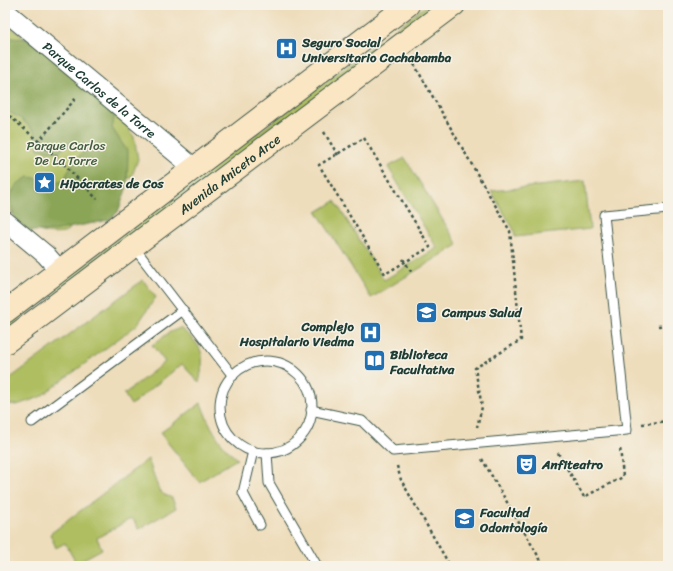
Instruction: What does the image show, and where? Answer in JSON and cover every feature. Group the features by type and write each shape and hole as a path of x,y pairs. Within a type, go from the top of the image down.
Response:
{"main road":[{"name":"Avenida Aniceto Arce","path":"5,312 408,5"},
{"name":"Avenida Aniceto Arce","path":"5,343 454,5"}],"street":[{"name":"Parque Carlos de la Torre","path":"5,11 194,168"},
{"path":"5,221 46,255 60,271"}],"lane":[{"path":"311,410 362,421 393,450 627,430 604,215 668,209"},
{"path":"133,246 233,376"},
{"path":"32,422 183,310"},
{"path":"268,362 284,365 297,374 307,386 312,401 311,410 311,417 305,432 294,444 282,451 267,453 253,452 240,445 229,435 222,422 220,408 221,394 228,381 238,371 252,363 268,362"},
{"path":"253,452 243,493 260,525"},
{"path":"267,453 269,482 317,566"}],"path":[{"path":"416,67 510,231 520,340 475,368 482,407 474,444 544,566"},
{"path":"38,142 81,92"},
{"path":"5,112 61,162 96,199"},
{"path":"311,112 338,155"},
{"path":"364,138 430,247 403,261 385,274 319,165 338,155 364,138"},
{"path":"403,261 412,274"},
{"path":"658,326 668,325"},
{"path":"561,457 584,497 623,477 619,440 631,425 668,421"},
{"path":"393,450 401,480 450,566"}],"green space":[{"path":"427,5 438,5 5,332 5,324"},
{"name":"Parque Carlos De La Torre","path":"5,22 123,120 134,137 138,159 132,176 64,233 54,234 38,231 5,207"},
{"name":"Parque Carlos De La Torre","path":"5,35 10,38 52,40 116,110 112,128 128,152 127,187 118,212 109,220 53,231 27,231 14,219 10,197 16,185 28,177 63,182 72,164 85,150 75,139 59,152 38,149 34,131 20,118 5,110"},
{"path":"405,158 458,245 371,298 317,212 335,201 384,280 437,248 388,167"},
{"path":"585,181 590,229 515,237 514,230 491,191"},
{"path":"143,280 156,297 137,325 40,397 17,405 5,404 5,382"},
{"path":"180,328 199,346 202,365 199,383 182,364 131,405 124,394 165,362 152,345 170,332"},
{"path":"201,403 207,419 219,440 237,459 199,482 160,433"},
{"path":"148,459 159,490 163,494 172,498 176,508 139,529 132,518 97,538 102,549 76,563 65,543 56,548 50,534"}],"place":[{"name":"Seguro Social Universitario Cochabamba","path":"287,49"},
{"name":"Hipócrates de Cos","path":"45,183"},
{"name":"Campus Salud","path":"427,312"},
{"name":"Complejo Hospitalario Viedma","path":"370,333"},
{"name":"Biblioteca Facultativa","path":"374,361"},
{"name":"Anfiteatro","path":"526,464"},
{"name":"Facultad Odontología","path":"464,519"}]}
